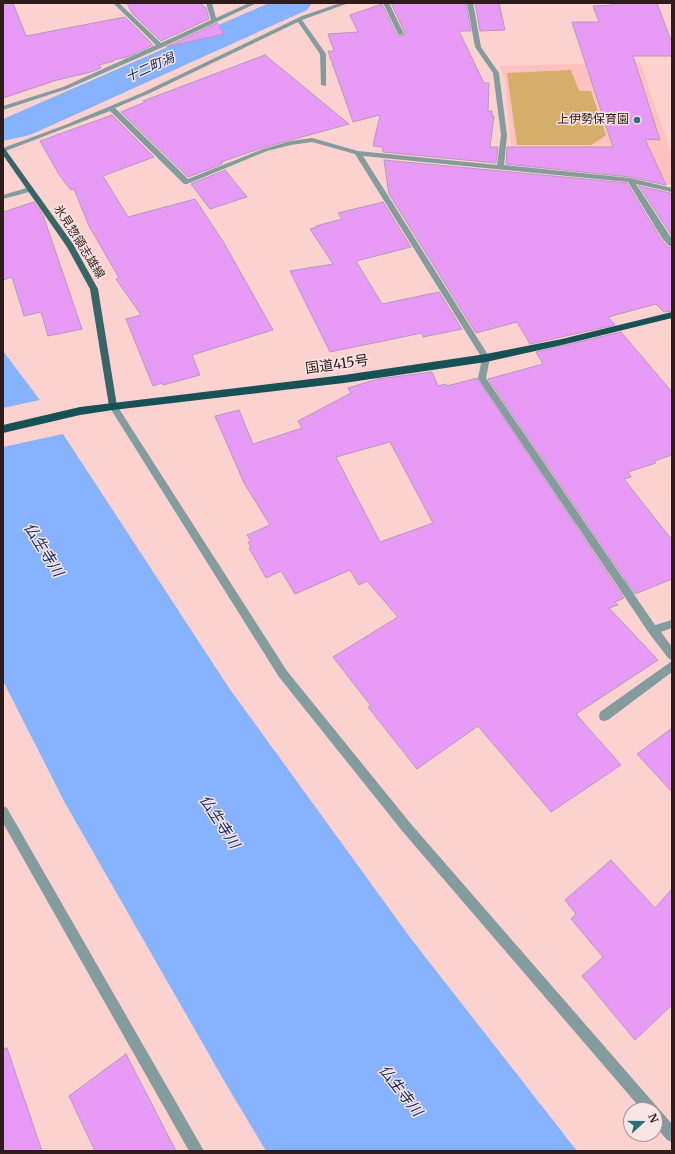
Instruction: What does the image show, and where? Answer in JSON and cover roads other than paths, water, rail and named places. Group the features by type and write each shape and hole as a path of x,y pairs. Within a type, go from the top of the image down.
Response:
{"highway":[{"name":"国道415号","path":"3,429 80,411 113,406 344,379 486,358 562,342 672,315"}],"main road":[{"name":"氷見惣領志雄線","path":"3,150 70,246 94,289 113,406"}],"street":[{"path":"116,3 160,46"},
{"path":"209,3 214,21"},
{"path":"3,108 66,88 254,3"},
{"path":"3,150 146,94 299,20 346,3"},
{"path":"386,3 401,34"},
{"path":"470,3 478,46 496,73 504,135 500,166"},
{"path":"299,20 323,54 324,85"},
{"path":"111,108 187,182 264,150 290,143 312,140 358,153 630,180 672,190"},
{"path":"358,153 486,358 482,378 653,630 672,654"},
{"path":"630,180 665,236 672,244"},
{"path":"3,197 30,189"},
{"path":"113,406 283,674 407,828 644,1102"},
{"path":"653,630 672,624"},
{"path":"604,716 672,666"},
{"path":"3,812 197,1151"},
{"path":"663,1124 672,1135"}],"water":[{"path":"3,351 40,400 3,408"},
{"name":"仏生寺川","path":"63,434 229,688 412,940 577,1151 266,1151 65,803 3,681 3,447"}],"waterway":[{"name":"十二町潟","path":"3,130 17,127 296,3"}],"place":[{"name":"上伊勢保育園","path":"637,120"}]}
